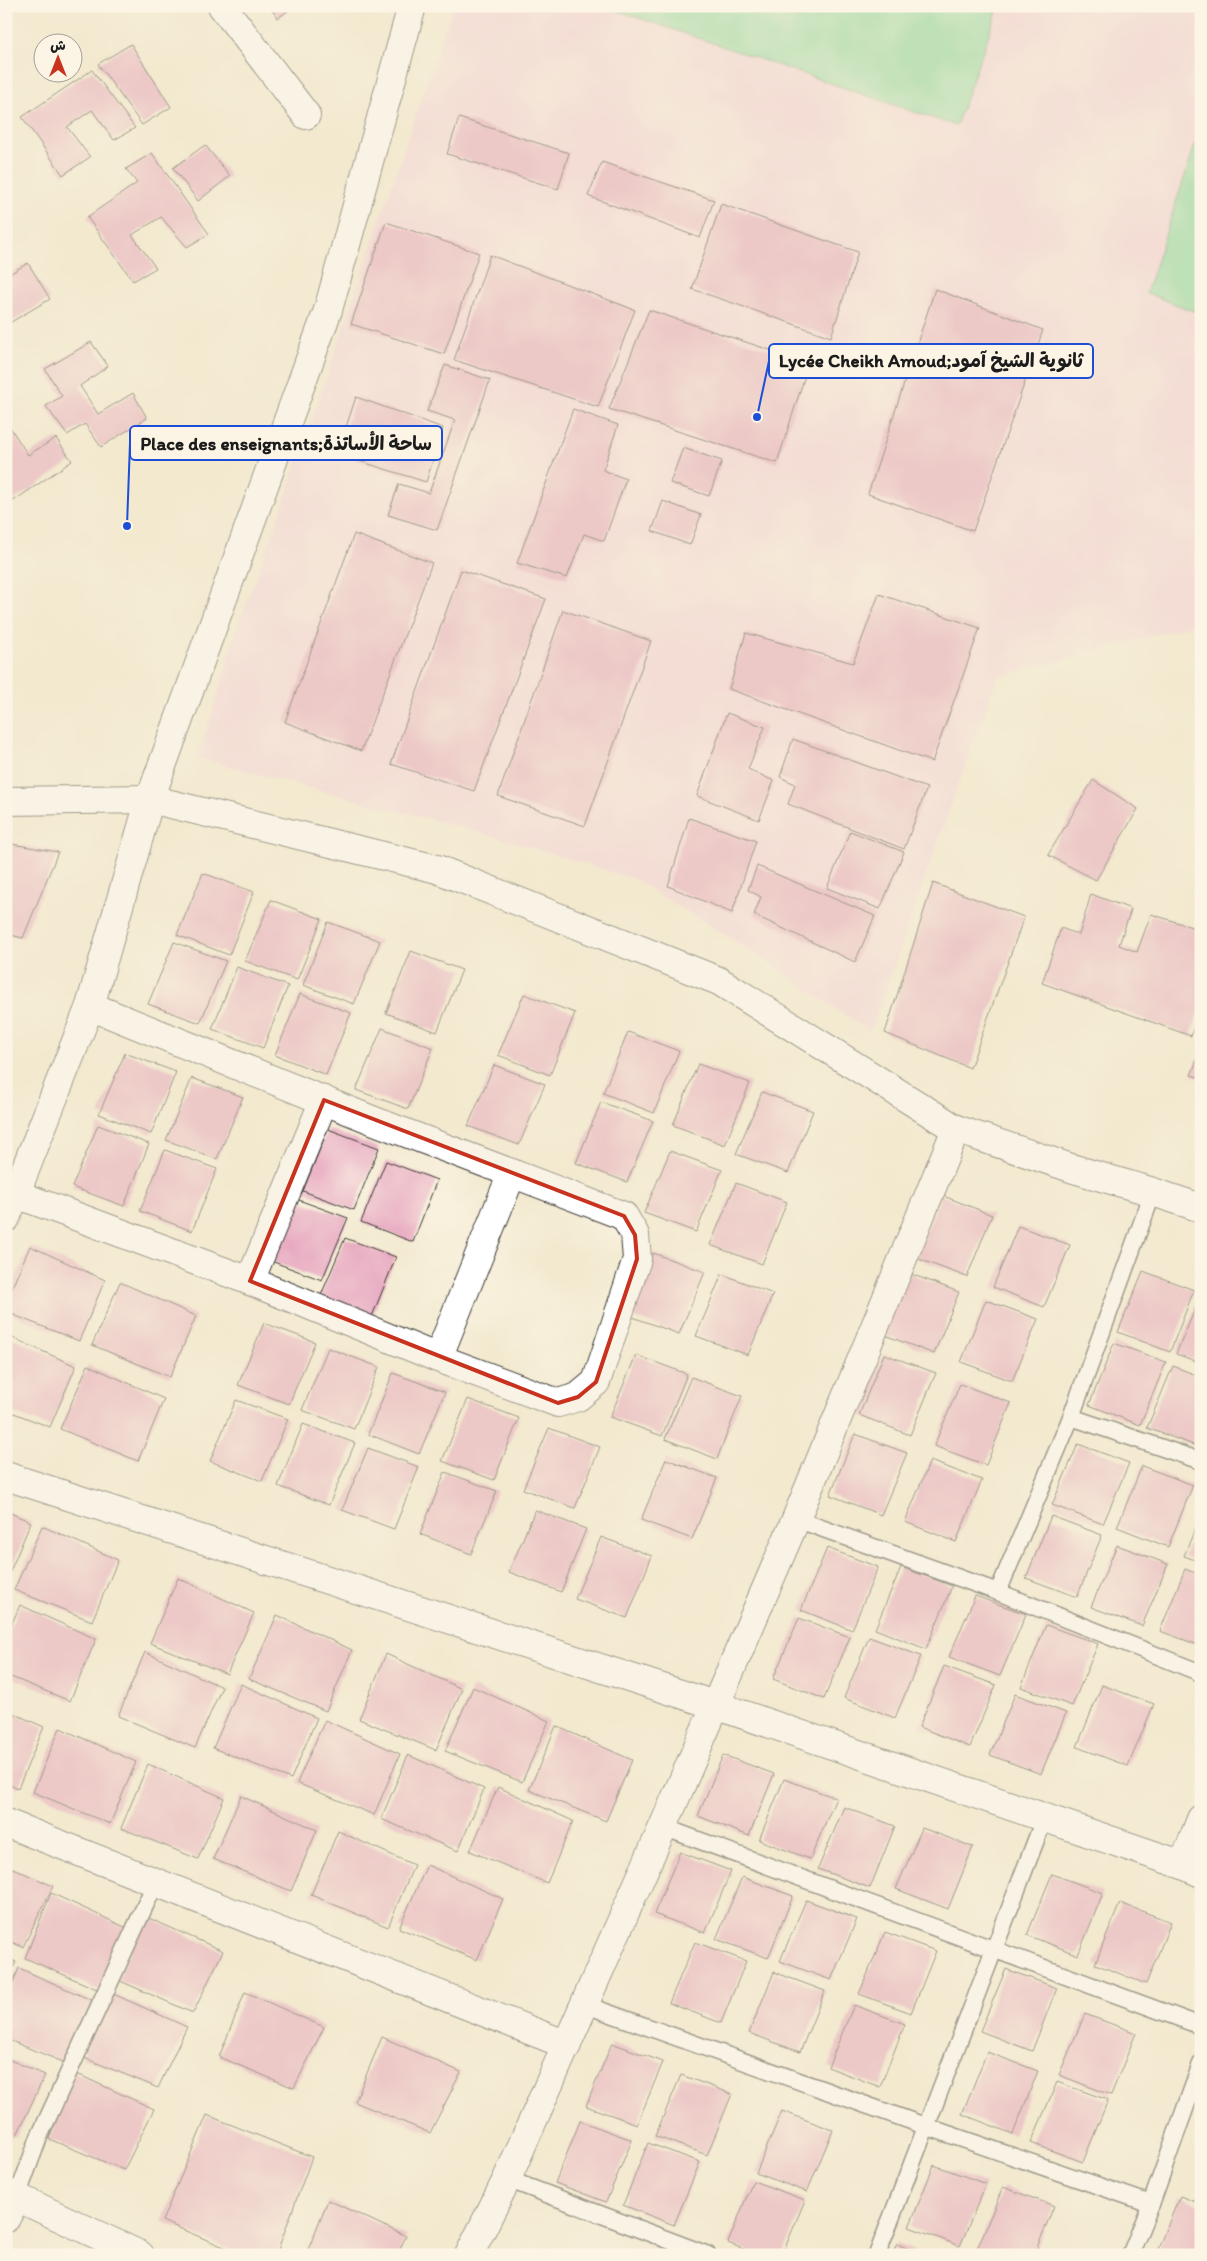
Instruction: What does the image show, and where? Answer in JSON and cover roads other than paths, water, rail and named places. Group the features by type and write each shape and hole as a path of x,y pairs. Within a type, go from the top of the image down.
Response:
{"street":[{"path":"222,6 306,115"},
{"path":"90,1006 324,1100 624,1216 635,1235 637,1259 596,1382 578,1397 558,1403 438,1358 250,1281 11,1206 90,1006 150,799 328,310 412,6"},
{"path":"6,801 150,799 438,870 718,981 956,1129 1074,1169 1201,1208"},
{"path":"250,1281 324,1100"},
{"path":"469,2255 507,2180 586,2005 716,1705 796,1519 956,1129"},
{"path":"438,1358 512,1173"},
{"path":"6,1476 716,1705 1192,1869 1201,1819"},
{"path":"6,1823 155,1884 567,2045"},
{"path":"10,2202 140,2255"}],"lane":[{"path":"998,1592 1071,1417 1153,1192"},
{"path":"1071,1417 1201,1462"},
{"path":"796,1519 998,1592 1201,1673"},
{"path":"877,2255 1044,1819"},
{"path":"663,1827 1201,2026"},
{"path":"10,2202 155,1884"},
{"path":"586,2005 925,2126 1151,2204"},
{"path":"1130,2255 1151,2204 1201,2064"},
{"path":"507,2180 708,2255"}],"place":[{"name":"Lycée Cheikh Amoud;ثانوية الشيخ آمود","path":"757,417"},
{"name":"Place des enseignants;ساحة الأساتذة","path":"127,526"}]}
